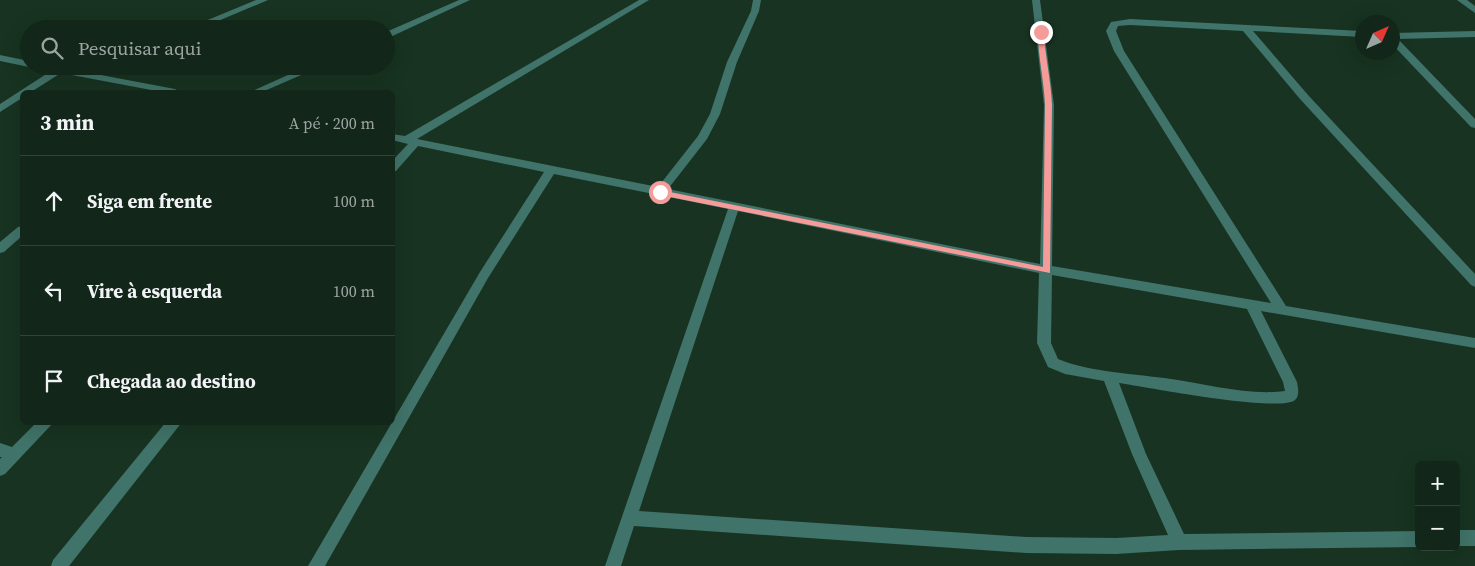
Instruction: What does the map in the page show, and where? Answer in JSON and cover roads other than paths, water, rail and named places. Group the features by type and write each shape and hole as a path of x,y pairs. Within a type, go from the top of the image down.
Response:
{"street":[{"path":"213,20 264,0"},
{"path":"395,32 466,0"},
{"path":"395,164 411,141 645,0"},
{"path":"660,192 703,137 715,114 732,62 758,0"},
{"path":"1036,0 1049,105 1044,343 1053,363 1065,368 1110,376 1254,397 1285,398 1291,395 1290,382 1251,304"},
{"path":"1461,0 1475,10"},
{"path":"1282,310 1119,51 1111,31 1114,24 1130,22 1355,34"},
{"path":"1246,28 1304,97 1475,282"},
{"path":"1400,37 1475,34"},
{"path":"1400,45 1475,125"},
{"path":"0,58 20,62"},
{"path":"29,90 52,75"},
{"path":"78,75 164,90"},
{"path":"260,90 295,75"},
{"path":"0,109 20,96"},
{"path":"395,138 1047,270 1475,343"},
{"path":"316,566 484,276 551,170"},
{"path":"613,566 734,207"},
{"path":"0,249 20,232"},
{"path":"1110,376 1139,454 1179,542"},
{"path":"0,469 44,425"},
{"path":"59,566 173,425"},
{"path":"0,450 15,454"},
{"path":"630,518 1026,545 1116,546 1179,542 1415,539"},
{"path":"1460,538 1475,538"}]}
